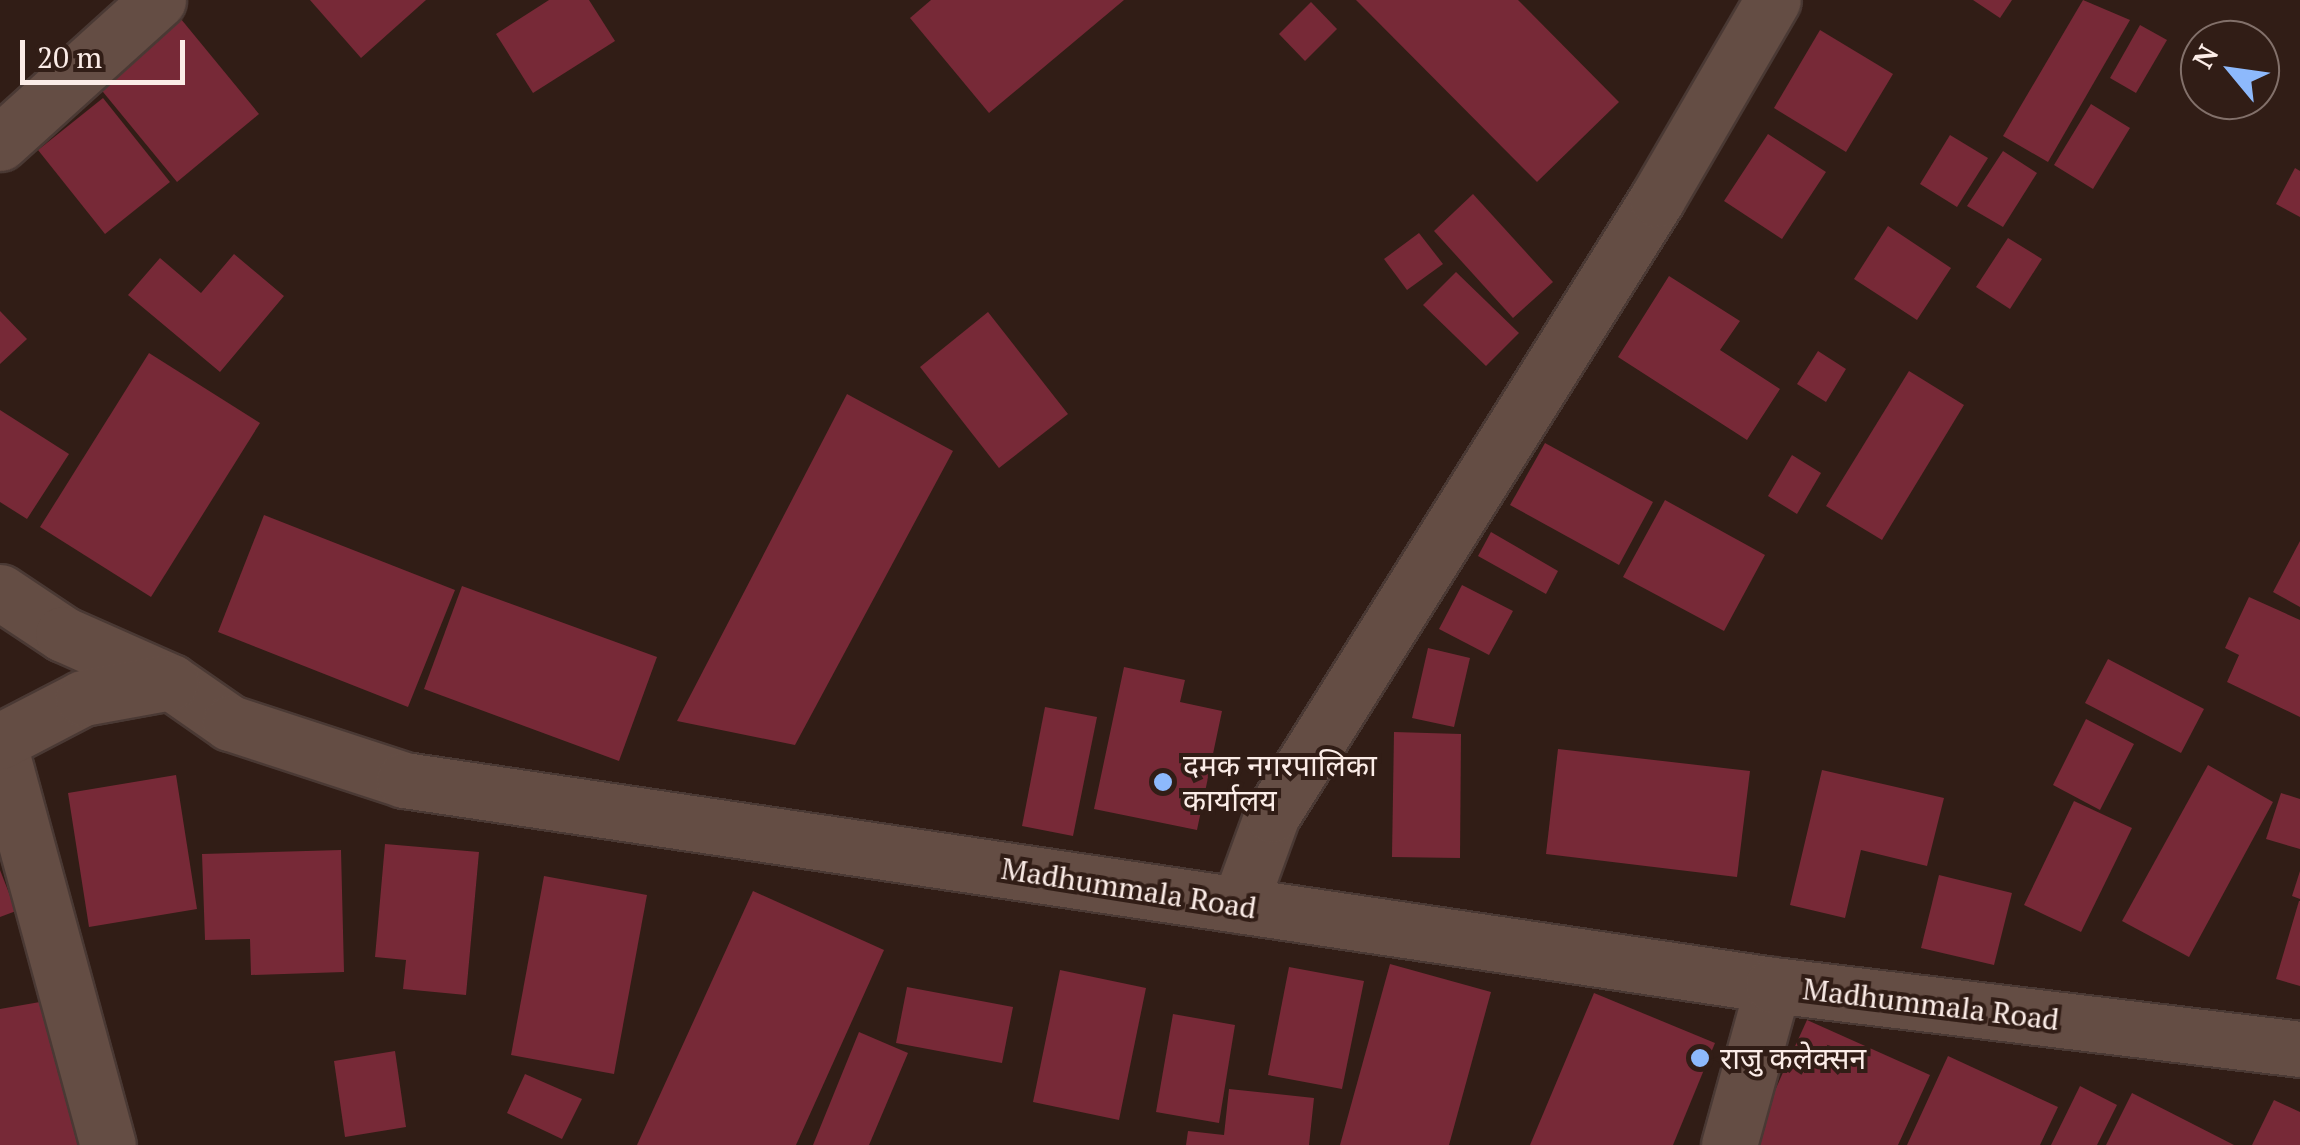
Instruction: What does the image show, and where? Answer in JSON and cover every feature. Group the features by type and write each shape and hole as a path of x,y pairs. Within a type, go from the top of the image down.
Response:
{"street":[{"path":"0,143 158,0"},
{"path":"1239,905 1272,815 1657,199 1773,0"},
{"name":"Madhummala Road","path":"0,592 63,634 171,682 230,723 404,780 1773,985 2300,1049"},
{"path":"108,1145 0,744 82,698 171,682"},
{"path":"1729,1145 1773,985"}],"building":[{"path":"310,0 426,0 361,58"},
{"path":"549,0 589,0 615,41 533,93 496,34"},
{"path":"931,0 1124,0 989,113 910,18"},
{"path":"1356,0 1518,0 1619,102 1537,182"},
{"path":"1973,0 2012,0 2000,18"},
{"path":"2083,0 2130,20 2048,162 2003,136"},
{"path":"1311,2 1337,29 1305,61 1279,34"},
{"path":"176,13 259,114 177,182 94,81"},
{"path":"2140,25 2167,40 2136,93 2110,78"},
{"path":"1820,30 1893,74 1846,152 1774,108"},
{"path":"103,98 170,182 105,234 38,150"},
{"path":"2091,104 2130,128 2093,189 2054,165"},
{"path":"1768,134 1826,172 1782,239 1724,201"},
{"path":"1950,135 1988,158 1957,207 1920,184"},
{"path":"2003,151 2037,173 2003,227 1967,206"},
{"path":"2295,168 2300,171 2300,217 2276,204"},
{"path":"1473,194 1553,282 1513,318 1434,231"},
{"path":"1888,226 1951,268 1917,320 1854,279"},
{"path":"1419,233 1443,264 1407,290 1384,259"},
{"path":"2008,238 2042,259 2010,309 1976,287"},
{"path":"234,254 284,296 220,372 128,295 160,258 201,293"},
{"path":"1456,272 1519,333 1486,366 1423,305"},
{"path":"1669,276 1740,321 1720,350 1780,389 1747,440 1618,357"},
{"path":"0,311 27,339 0,364"},
{"path":"988,312 1068,414 999,468 920,367"},
{"path":"1818,351 1846,369 1826,402 1797,384"},
{"path":"149,353 260,423 151,597 40,527"},
{"path":"1909,371 1964,405 1882,540 1826,506"},
{"path":"847,394 953,451 795,745 677,721"},
{"path":"0,410 69,454 27,519 0,502"},
{"path":"1545,443 1653,502 1619,565 1510,505"},
{"path":"1792,455 1821,473 1797,514 1768,496"},
{"path":"1665,500 1765,555 1724,631 1623,577"},
{"path":"264,515 455,590 408,707 218,632"},
{"path":"1491,532 1558,571 1546,594 1478,556"},
{"path":"2300,541 2300,607 2273,592"},
{"path":"1462,585 1513,611 1489,655 1439,629"},
{"path":"462,586 657,657 619,761 424,689"},
{"path":"2249,597 2300,620 2300,717 2227,682 2239,655 2225,648"},
{"path":"1428,648 1470,658 1454,727 1412,718"},
{"path":"2108,659 2204,709 2181,753 2085,703"},
{"path":"1124,667 1185,680 1180,702 1222,711 1197,830 1094,809"},
{"path":"1045,707 1097,717 1073,836 1022,826"},
{"path":"2086,719 2134,744 2100,810 2053,785"},
{"path":"1394,732 1461,734 1460,858 1392,857"},
{"path":"1558,749 1750,771 1737,877 1546,854"},
{"path":"2208,765 2273,802 2189,957 2122,921"},
{"path":"1822,770 1944,798 1927,866 1861,850 1845,918 1790,905"},
{"path":"176,775 197,909 89,927 68,793"},
{"path":"2281,793 2300,799 2300,849 2266,839"},
{"path":"2074,801 2132,828 2081,932 2024,905"},
{"path":"385,844 479,852 466,995 403,989 406,960 375,957"},
{"path":"341,850 344,972 251,975 250,939 205,940 202,854"},
{"path":"0,870 16,911 0,917"},
{"path":"2300,871 2300,899 2292,896"},
{"path":"1939,875 2012,893 1994,965 1921,948"},
{"path":"544,876 647,895 614,1074 511,1055"},
{"path":"753,891 884,950 796,1145 637,1145"},
{"path":"2300,901 2300,986 2276,979"},
{"path":"1390,964 1491,992 1449,1145 1340,1145"},
{"path":"1289,967 1364,981 1342,1089 1268,1075"},
{"path":"1060,970 1146,988 1119,1120 1033,1102"},
{"path":"907,987 1013,1007 1002,1063 896,1043"},
{"path":"1594,993 1715,1043 1673,1145 1530,1145"},
{"path":"57,999 81,1145 0,1145 0,1009"},
{"path":"1173,1014 1235,1025 1219,1123 1156,1112"},
{"path":"1807,1020 1930,1075 1898,1145 1750,1145"},
{"path":"859,1032 908,1053 869,1145 813,1145"},
{"path":"395,1051 406,1127 345,1137 334,1061"},
{"path":"1948,1056 2058,1107 2040,1145 1907,1145"},
{"path":"525,1074 582,1099 562,1139 507,1113"},
{"path":"2080,1086 2117,1105 2097,1145 2051,1145"},
{"path":"1229,1089 1314,1098 1309,1145 1186,1145 1188,1131 1224,1135"},
{"path":"2132,1093 2234,1145 2106,1145"},
{"path":"2274,1100 2300,1112 2300,1145 2252,1145"}],"place":[{"name":"दमक नगरपालिका कार्यालय","path":"1163,782"},
{"name":"राजु कलेक्सन","path":"1700,1058"}]}
